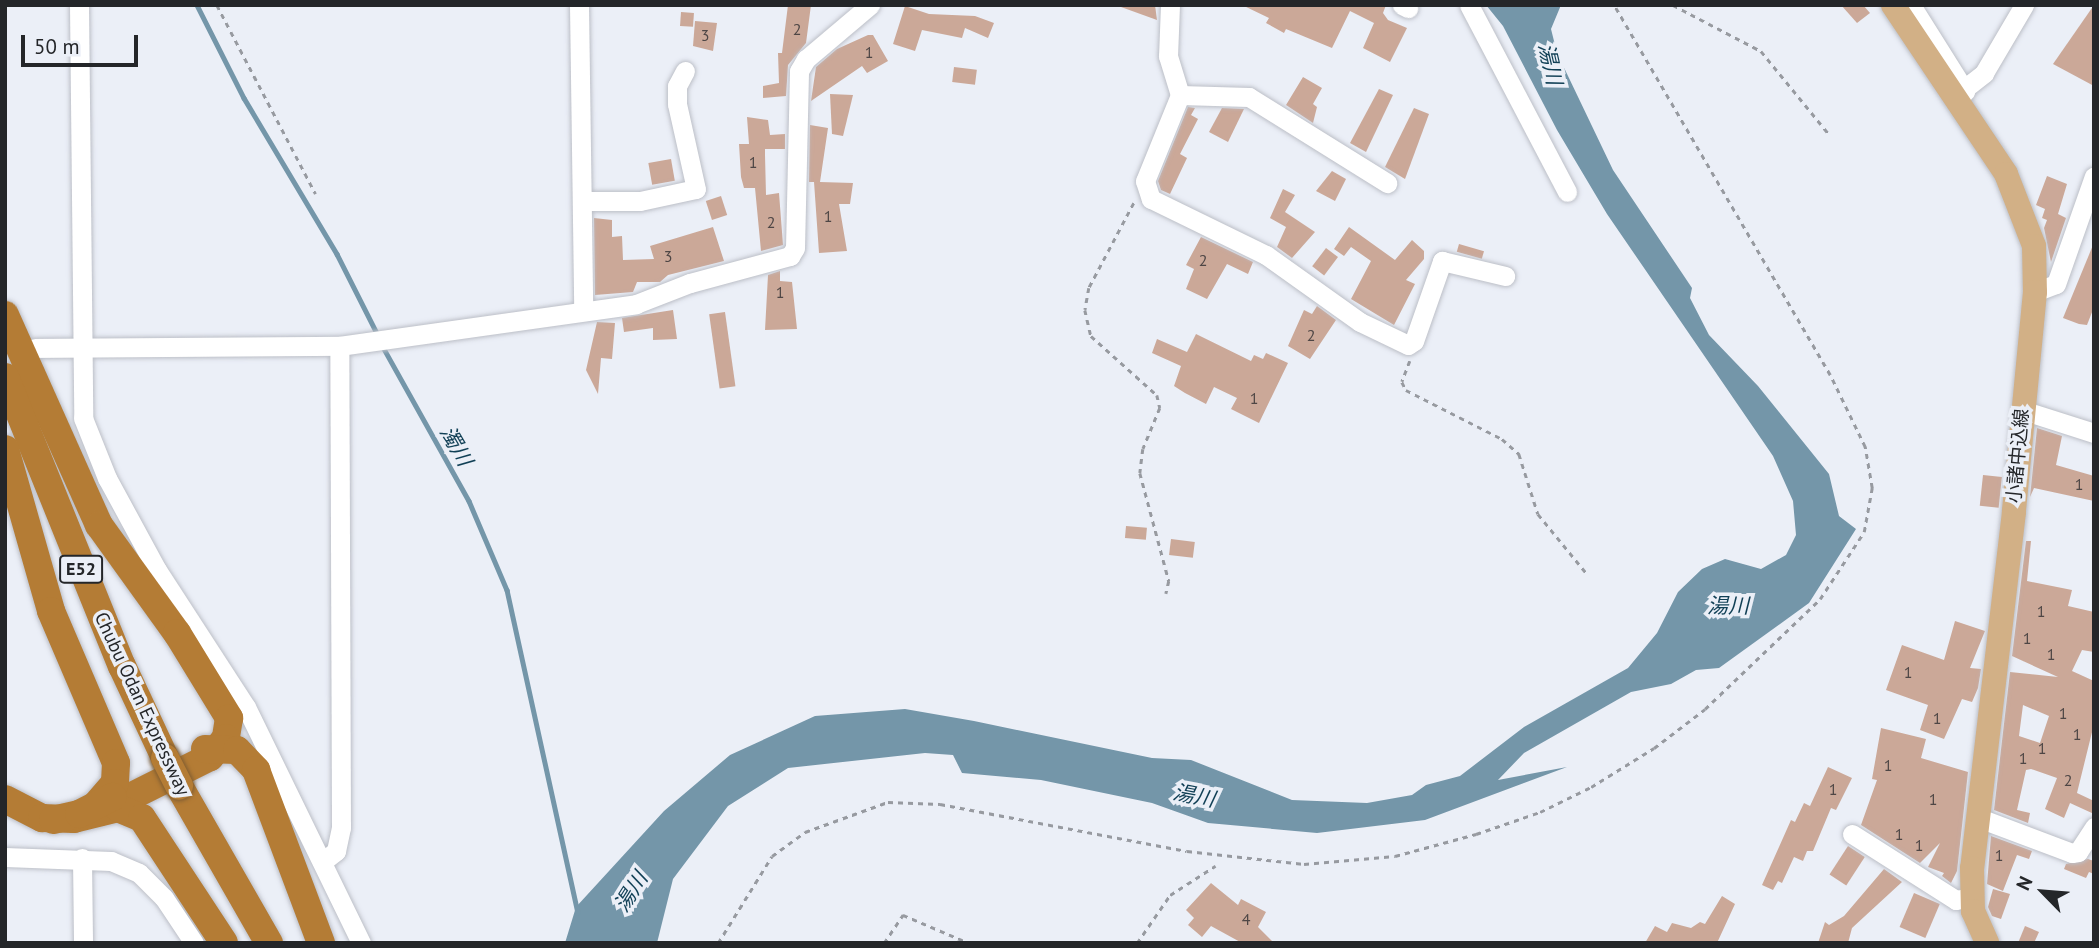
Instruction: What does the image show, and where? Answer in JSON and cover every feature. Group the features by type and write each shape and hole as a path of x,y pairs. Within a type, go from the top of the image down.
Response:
{"highway":[{"path":"5,315 99,525 220,701 229,727 220,746 190,768 97,809 54,820 26,813 5,799"},
{"name":"Chubu Odan Expressway","path":"5,377 121,666 179,786 269,943"},
{"path":"5,449 51,611 116,763 115,783 97,809"},
{"path":"220,746 243,754 256,770 321,943"},
{"path":"97,809 118,808 142,818 224,943"}],"main road":[{"name":"小諸中込線","path":"1893,5 1960,93 2023,209 2034,246 2035,292 1971,897 1976,923 1987,943"}],"street":[{"path":"79,5 83,418 107,478 156,570 241,698 361,943"},
{"path":"579,5 583,308"},
{"path":"32,341 83,347 338,346 400,334 583,308 636,304 690,282 790,256 795,248 799,71 806,60 870,5"},
{"path":"1170,5 1168,56 1180,95 1145,181 1157,203 1266,255 1360,323 1412,345 1442,261 1505,276"},
{"path":"1469,5 1567,192"},
{"path":"1911,5 1960,93 1984,73 2024,5"},
{"path":"582,201 640,201 696,189 677,104 677,86 685,71"},
{"path":"1180,95 1250,97 1387,183"},
{"path":"2035,292 2056,284 2094,176"},
{"path":"322,862 336,851 341,828 338,346"},
{"path":"2022,410 2094,433"},
{"path":"1979,818 2086,855 2094,827"},
{"path":"1852,834 1956,900 1971,897"},
{"path":"5,857 111,861 139,873 164,898 194,943"},
{"path":"82,858 83,943"}],"path":[{"path":"217,5 316,194"},
{"path":"718,943 772,856 805,832 888,802 940,804 1186,851 1304,864 1395,856 1476,834 1591,787 1654,748 1705,709 1820,599 1864,532 1872,488 1865,447 1830,375 1614,5"},
{"path":"1673,5 1761,51 1829,134"},
{"path":"1145,181 1089,288 1084,310 1091,336 1157,395 1160,408 1143,449 1140,473 1169,581 1166,594"},
{"path":"1412,345 1402,382 1406,390 1513,447 1525,465 1538,514 1588,575"},
{"path":"1137,943 1171,895 1215,866"},
{"path":"884,943 902,915 970,943"}],"water":[{"name":"湯川","path":"1486,5 1561,5 1551,29 1557,53 1613,170 1692,288 1690,298 1709,335 1758,386 1829,474 1839,516 1856,529 1809,603 1719,668 1696,670 1671,684 1631,692 1524,753 1498,780 1567,767 1425,820 1317,833 1208,823 1152,803 1041,780 962,773 953,755 925,753 788,768 728,806 673,879 657,943 565,943 576,907 664,811 730,755 815,716 905,709 1152,758 1191,760 1292,800 1367,803 1412,795 1426,785 1460,776 1524,727 1628,668 1657,633 1678,592 1702,569 1725,559 1761,569 1786,555 1796,535 1793,501 1773,456 1607,214 1557,130 1503,26"}],"building":[{"path":"788,5 811,5 806,43 788,65 786,96 763,98 763,86 779,83 778,53 782,53"},
{"path":"1155,5 1157,20 1121,7"},
{"path":"1242,5 1386,5 1383,13 1388,20 1407,28 1390,62 1363,48 1374,23 1350,11 1332,48 1286,29 1284,33 1266,23 1269,18"},
{"path":"1841,5 1863,5 1870,13 1857,23"},
{"path":"2094,5 2094,86 2053,64"},
{"path":"905,6 929,14 975,16 994,23 988,38 965,28 962,38 922,30 915,51 893,44"},
{"path":"681,12 694,13 693,27 680,26"},
{"path":"695,21 717,23 713,51 693,46"},
{"path":"873,35 888,61 867,73 862,66 811,101 816,67 837,49"},
{"path":"954,67 977,70 975,85 952,82"},
{"path":"1303,77 1322,88 1313,104 1317,107 1313,123 1286,105"},
{"path":"1379,89 1393,95 1366,152 1350,143"},
{"path":"830,94 853,95 843,136 832,134"},
{"path":"1188,107 1195,108 1191,115 1198,119 1180,154 1187,158 1170,194 1161,190 1158,181"},
{"path":"1222,108 1244,109 1228,142 1209,132"},
{"path":"1414,108 1429,114 1405,179 1385,167"},
{"path":"747,117 768,120 770,135 785,134 785,149 765,149 766,195 779,193 783,245 761,251 755,188 744,188 741,177 739,144 749,144"},
{"path":"810,125 828,128 820,182 853,183 850,204 839,204 847,251 819,253 814,182 809,182"},
{"path":"671,159 675,181 652,185 648,163"},
{"path":"1332,171 1346,179 1335,201 1316,191"},
{"path":"2047,176 2067,184 2058,214 2066,218 2051,262 2044,228 2047,220 2042,218 2045,209 2036,205"},
{"path":"1283,189 1295,195 1285,212 1315,232 1292,258 1277,247 1286,227 1270,218"},
{"path":"721,196 727,215 712,220 706,201"},
{"path":"594,218 612,220 612,237 622,236 623,260 654,259 650,246 713,227 724,261 668,275 660,282 637,282 633,292 595,295"},
{"path":"1349,227 1395,260 1412,240 1424,251 1424,259 1406,280 1415,284 1394,325 1351,299 1371,261 1351,247 1344,256 1334,249"},
{"path":"1201,237 1253,262 1248,274 1227,264 1207,299 1186,289 1194,269 1186,265"},
{"path":"1459,244 1484,251 1482,259 1457,252"},
{"path":"2093,245 2094,307 2087,325 2079,324 2063,318"},
{"path":"1326,248 1338,257 1324,275 1312,266"},
{"path":"780,271 780,281 792,282 797,329 765,330 768,275"},
{"path":"1317,306 1336,320 1310,359 1288,346 1304,310 1312,314"},
{"path":"673,310 677,339 653,340 653,328 624,332 622,318"},
{"path":"725,312 735,386 720,388 709,314"},
{"path":"597,322 615,323 612,359 601,358 598,394 586,370"},
{"path":"1196,334 1251,361 1254,355 1263,359 1266,353 1288,363 1259,423 1231,409 1237,398 1214,387 1206,404 1174,386 1181,366 1152,353 1157,339 1187,352"},
{"path":"2037,428 2062,436 2056,465 2094,476 2094,501 2034,488 2030,497"},
{"path":"1983,475 2002,477 1999,508 1980,506"},
{"path":"1126,526 1147,528 1146,540 1125,538"},
{"path":"1171,539 1195,542 1193,558 1169,555"},
{"path":"2026,541 2031,541 2027,581 2072,590 2068,606 2094,612 2094,652 2082,650 2072,671 2094,681 2094,724 2077,793 2094,801 2094,814 2070,803 2064,818 2045,809 2057,778 2031,769 2026,770 2017,810 2030,813 2028,823 1994,810 2010,672 2058,677 2012,656","holes":["2023,705 2049,716 2040,743 2019,736"]},
{"path":"1955,621 1985,631 1970,668 1981,669 1978,688 1972,702 1962,699 1944,739 1920,730 1928,705 1886,690 1902,645 1944,660"},
{"path":"1881,728 1926,739 1921,758 1968,772 1957,871 1951,883 1942,876 1944,873 1928,867 1940,843 1920,863 1861,825 1877,780 1872,779"},
{"path":"1828,767 1852,778 1836,810 1831,808 1813,851 1807,851 1803,861 1794,857 1782,883 1778,881 1773,890 1762,885 1791,820 1795,822 1804,803 1810,806"},
{"path":"1991,836 2032,851 2029,859 2017,855 2003,891 1987,884"},
{"path":"1848,846 1865,857 1846,885 1829,875"},
{"path":"2088,859 2094,861 2094,874 2089,872 2086,878 2064,869 2066,864"},
{"path":"1884,869 1902,882 1852,928 1848,943 1818,943 1825,922 1829,925 1844,916"},
{"path":"1211,883 1238,905 1241,899 1266,912 1258,927 1274,943 1242,943 1211,926 1202,937 1188,925 1194,918 1186,910"},
{"path":"1993,889 2010,894 2001,919 1992,916 1988,907"},
{"path":"1914,893 1940,904 1925,938 1900,927"},
{"path":"1722,896 1735,904 1717,943 1645,943 1655,926 1667,932 1672,923 1691,928 1700,922 1705,924"},
{"path":"2025,926 2039,932 2034,943 2018,943"}],"waterway":[{"name":"濁川","path":"197,5 244,98 337,254 378,335"},
{"name":"濁川","path":"383,347 469,501 507,590 578,912"}]}
